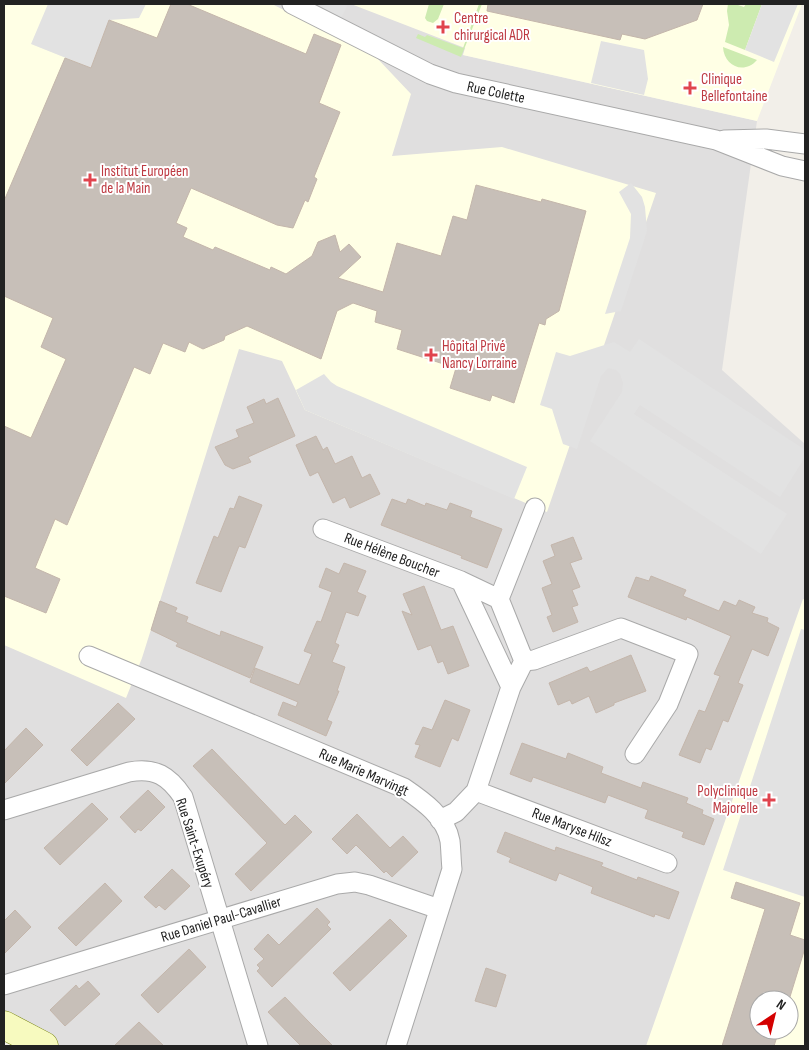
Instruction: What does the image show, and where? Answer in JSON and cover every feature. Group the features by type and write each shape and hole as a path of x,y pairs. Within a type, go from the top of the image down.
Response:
{"street":[{"name":"Rue Colette","path":"292,4 430,74 456,84 716,140 782,166 805,171"},
{"name":"Rue Colette","path":"716,140 766,139 805,144"},
{"path":"440,820 456,812 476,791 511,687 524,661 499,599 535,508"},
{"name":"Rue Hélène Boucher","path":"323,529 461,581 499,599"},
{"path":"461,581 511,687"},
{"path":"524,661 534,660 621,628 688,654 668,704 635,754"},
{"name":"Rue Marie Marvingt","path":"89,656 404,788 423,801 440,820 449,839 452,869 396,1046"},
{"name":"Rue Saint-Exupéry","path":"4,810 141,770 164,776 174,785 183,797 258,1046"},
{"name":"Rue Maryse Hilsz","path":"476,791 667,863"},
{"name":"Rue Daniel Paul-Cavallier","path":"4,985 337,884 355,882 369,885 438,909"},
{"path":"4,1025 44,1046"}],"shaded area":[{"path":"4,4 482,4 463,55 757,121 722,370 805,444 805,1046 49,1046 4,1021"},
{"name":"Hôpital Privé Nancy Lorraine","path":"4,4 272,4 376,57 411,94 392,156 502,147 656,193 547,512 305,410 282,361 239,349 142,658 126,698 4,645"},
{"path":"48,4 146,4 139,18 109,20 91,68 31,44"},
{"path":"308,4 343,4 347,6 340,20"},
{"name":"Clinique Bellefontaine","path":"351,4 802,4 757,121 463,55 465,48"},
{"path":"762,4 798,4 774,62 745,50"},
{"path":"601,41 644,50 648,79 644,95 591,83"},
{"path":"631,183 642,197 645,207 647,231 621,311 605,314 630,238 631,214 619,192"},
{"path":"639,339 805,450 805,457 780,497 640,405 634,414 787,514 761,554 590,441 622,392 623,383 620,374 616,370 608,368 601,376 577,449 563,444 552,409 540,405 556,352 570,356 614,342 630,352"},
{"path":"324,374 337,386 527,467 514,499 305,410 296,390"},
{"name":"Polyclinique Majorelle","path":"803,599 805,600 805,1046 646,1046"},
{"path":"801,629 805,630 805,897 723,870"}],"green space":[{"path":"429,4 444,4 438,19 433,23 425,18"},
{"path":"479,4 482,4 461,57 416,38 418,34 425,37 427,35 463,48"},
{"path":"728,4 744,7 746,4 762,4 745,50 725,42 729,25"},
{"path":"723,47 757,60 752,65 746,67 736,66 727,59"}],"building":[{"path":"171,4 187,4 306,54 314,34 341,45 319,103 340,112 314,177 317,179 308,202 305,200 293,228 277,225 191,188 176,223 187,228 183,237 213,250 215,247 270,270 271,267 286,274 312,256 318,242 335,235 340,252 349,244 361,257 338,278 383,292 397,243 441,256 453,216 467,220 476,185 541,202 542,199 586,211 559,311 546,319 545,325 539,323 514,403 492,395 490,401 450,388 456,368 397,349 402,330 375,322 377,311 353,303 337,311 321,359 247,326 225,336 224,340 203,349 189,342 185,352 163,343 150,374 134,367 67,525 55,519 35,568 60,579 46,613 4,596 4,426 31,438 66,359 41,347 53,318 4,296 4,201 65,58 91,68 109,20 157,38"},
{"path":"488,4 703,4 697,20 645,39 622,34 620,40 487,11"},
{"path":"278,398 295,436 248,457 251,462 233,469 225,465 215,447 239,437 236,430 254,423 247,407 264,399 266,404"},
{"path":"316,436 323,450 327,447 335,464 352,456 362,478 370,474 380,494 350,508 345,497 333,503 318,472 310,476 296,445"},
{"path":"239,496 262,505 245,548 239,546 221,592 196,583 214,536 218,538 230,508 234,509"},
{"path":"392,499 406,504 408,499 425,506 426,503 447,510 450,503 472,511 470,517 502,529 487,568 461,558 462,556 381,525"},
{"path":"573,537 582,559 570,563 580,587 572,590 578,605 572,607 578,622 553,632 547,617 552,615 542,588 552,584 543,561 555,556 551,545"},
{"path":"344,563 366,571 357,592 366,596 358,616 346,612 335,643 339,645 332,662 345,667 337,691 339,691 327,720 332,722 326,736 278,715 283,702 296,707 298,702 250,682 255,668 299,685 312,654 304,651 317,621 321,622 332,592 319,587 326,568 339,574"},
{"path":"651,576 686,590 683,596 719,611 724,601 736,606 739,600 755,607 752,613 768,618 767,622 779,628 768,656 752,649 738,683 743,685 728,722 723,720 711,750 706,748 700,763 679,755 699,710 705,712 720,676 714,674 731,636 687,617 686,620 628,597 636,577 649,581"},
{"path":"424,586 441,630 453,626 469,666 448,674 443,661 438,663 431,645 418,650 402,611 412,615 403,594"},
{"path":"160,601 177,608 175,612 188,617 186,622 220,636 221,631 263,647 250,678 176,646 178,643 151,630"},
{"path":"631,655 646,691 614,703 614,705 596,713 589,696 572,704 570,700 558,705 549,683 587,667 590,672"},
{"path":"445,700 470,710 458,741 452,738 440,767 415,757 420,745 415,744 423,727 432,730"},
{"path":"118,703 135,719 87,766 71,750"},
{"path":"26,728 43,745 4,784 4,751"},
{"path":"522,743 566,759 568,753 603,767 601,773 641,788 643,782 688,798 686,803 703,810 702,814 714,819 704,845 682,837 684,832 645,818 648,810 608,795 605,803 533,777 531,782 510,774"},
{"path":"212,749 285,825 295,815 312,832 251,891 235,874 267,843 193,766"},
{"path":"148,790 165,807 141,831 138,829 135,833 120,817"},
{"path":"92,803 108,819 60,865 44,848"},
{"path":"357,814 390,848 403,836 418,852 392,877 386,871 384,873 356,845 347,854 332,839"},
{"path":"505,832 555,851 556,847 603,863 601,866 637,880 638,877 679,892 669,919 655,914 654,917 591,893 593,887 559,873 556,881 509,862 511,858 497,852"},
{"path":"172,869 190,886 165,910 159,905 156,908 144,897"},
{"path":"736,882 800,903 790,935 805,940 805,948 792,990 749,990 749,1040 776,1040 774,1046 722,1046 765,909 731,898"},
{"path":"105,883 122,901 76,946 58,928"},
{"path":"317,908 330,922 327,925 331,929 272,987 257,971 260,968 257,965 264,959 254,949 268,934 279,945"},
{"path":"15,910 31,927 4,954 4,921"},
{"path":"390,919 407,936 350,991 333,973"},
{"path":"189,949 206,967 158,1013 141,995"},
{"path":"486,968 506,975 496,1007 475,1001"},
{"path":"88,981 100,994 65,1026 50,1010 76,985 79,989"},
{"path":"285,997 333,1046 301,1046 292,1037 268,1012"},
{"path":"139,1022 164,1046 114,1046"}],"place":[{"name":"Centre chirurgical ADR","path":"443,27"},
{"name":"Clinique Bellefontaine","path":"690,88"},
{"name":"Institut Européen de la Main","path":"90,180"},
{"name":"Hôpital Privé Nancy Lorraine","path":"431,355"},
{"name":"Polyclinique Majorelle","path":"769,800"}]}
